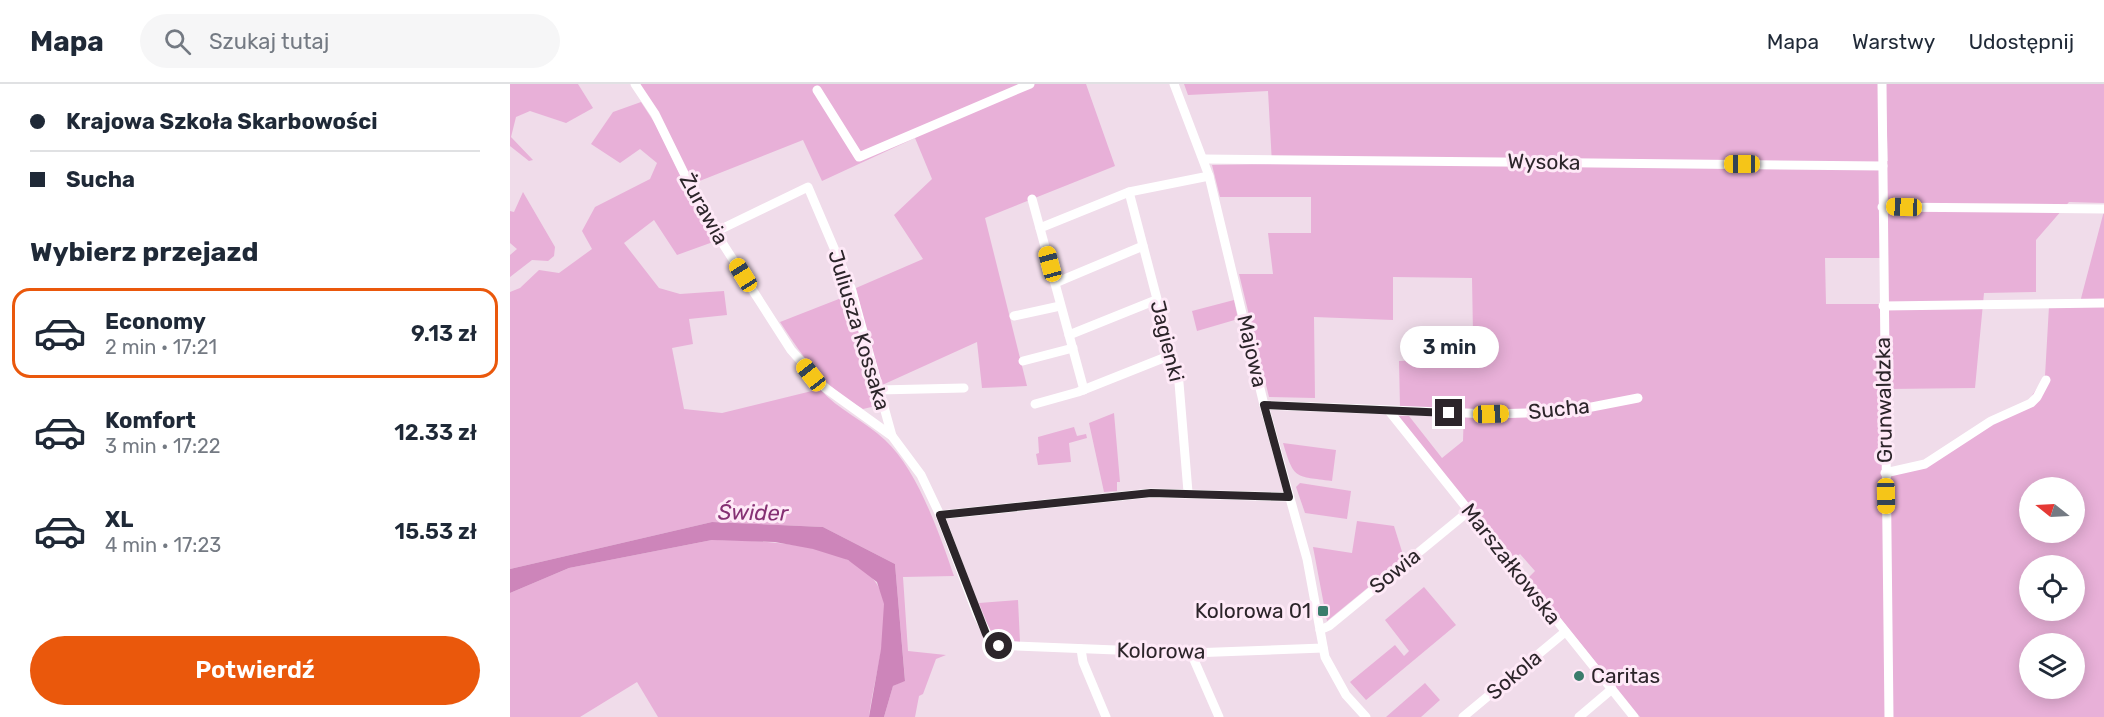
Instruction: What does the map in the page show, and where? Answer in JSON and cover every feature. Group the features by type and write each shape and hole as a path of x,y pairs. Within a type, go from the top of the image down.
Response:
{"street":[{"name":"Żurawia","path":"635,84 655,114 705,216 791,350 811,375 842,401 892,436 921,475 940,515 986,634 993,645 999,646"},
{"path":"817,90 859,157 1030,84"},
{"name":"Majowa","path":"1174,84 1209,176 1264,405 1307,559 1323,648 1346,695 1366,717"},
{"name":"Grunwaldzka","path":"1881,84 1889,717"},
{"name":"Wysoka","path":"1204,159 1883,166"},
{"path":"1041,228 1130,192 1209,176"},
{"name":"Juliusza Kossaka","path":"715,232 808,187 851,288 892,436"},
{"name":"Jagienki","path":"1130,192 1179,383 1188,492"},
{"path":"1032,199 1084,390"},
{"path":"1882,207 2104,209"},
{"path":"1055,283 1143,246"},
{"path":"1069,335 1156,300"},
{"path":"1883,306 2104,303"},
{"path":"1014,316 1060,306"},
{"path":"1023,361 1073,348"},
{"path":"1035,404 1084,390 1171,355"},
{"path":"1885,473 1925,464 1991,421 2031,403 2046,380"},
{"path":"879,390 964,388"},
{"name":"Sucha","path":"1264,405 1491,414 1566,412 1638,398"},
{"path":"869,418 885,410"},
{"name":"Marszałkowska","path":"1389,411 1634,717"},
{"path":"940,515 1085,498 1188,492 1289,497"},
{"name":"Sowia","path":"1320,630 1329,626 1469,510"},
{"name":"Sokola","path":"1463,717 1565,632"},
{"name":"Kolorowa","path":"999,646 1191,653 1323,648"},
{"path":"1081,649 1083,662 1106,717"},
{"path":"1191,653 1219,717"},
{"path":"1579,717 1612,689"}],"shaded area":[{"path":"510,84 578,84 593,108 566,123 530,111 516,117 511,137 533,160 529,161 510,146"},
{"path":"640,84 1086,84 1115,166 985,218 1027,386 982,388 977,342 880,386 856,288 923,259 894,215 932,179 915,138 822,181 803,140 692,184"},
{"path":"1184,84 1879,84 1882,161 1888,161 1885,84 2104,84 2104,203 2069,202 2036,240 2036,292 1984,293 1975,388 1889,389 1889,469 1923,461 2029,400 2045,376 2049,306 2079,306 2104,211 2104,717 1640,717 1528,578 1535,571 1520,554 1513,560 1397,416 1409,416 1442,458 1463,441 1464,409 1400,408 1399,361 1434,360 1434,335 1473,334 1472,278 1393,277 1393,320 1314,317 1315,398 1269,397 1239,274 1273,274 1268,233 1311,233 1311,197 1220,197 1212,165 1272,164 1268,91 1188,95","holes":["1825,258 1881,258 1881,304 1826,304"]},
{"path":"641,102 656,125 713,242 677,255 654,220 624,243 659,288 680,294 724,291 727,315 689,319 693,344 672,348 684,409 722,413 820,389 897,452 926,504 954,576 903,577 908,651 946,655 936,659 923,694 919,696 915,717 884,717 893,686 905,680 895,564 823,527 712,522 510,569 510,292 520,288 539,270 559,273 592,249 582,231 595,207 650,179 657,163 640,149 620,163 591,144 613,112"},
{"path":"523,192 555,247 554,256 548,261 532,260 510,277 510,255 517,249 510,243 510,211 514,212"},
{"path":"849,295 880,405 863,409 837,391 816,371 780,322"},
{"path":"1234,300 1238,319 1197,331 1192,311"},
{"path":"1114,413 1120,482 1117,482 1117,491 1104,492 1089,423"},
{"path":"1074,427 1077,436 1086,434 1087,438 1069,443 1071,462 1038,465 1036,454 1039,453 1038,437"},
{"path":"1283,443 1336,450 1332,481 1303,477 1298,474 1290,464"},
{"path":"1300,483 1351,491 1347,519 1305,513 1296,487"},
{"path":"1357,521 1394,526 1404,558 1327,621 1313,547 1352,553"},
{"path":"712,522 823,527 895,564 905,681 893,686 884,717 869,717 881,649 884,604 877,582 848,560 813,549 775,542 712,540 569,568 510,593 510,569"},
{"path":"712,540 757,541 812,548 838,556 860,567 876,582 884,603 885,616 869,717 658,717 637,682 580,717 510,717 510,593 569,568"},
{"path":"1424,587 1456,625 1366,700 1350,682 1395,645 1404,656 1409,651 1385,620"},
{"path":"1018,600 1020,642 998,641 991,633 979,603"},
{"path":"1425,683 1440,700 1421,717 1386,717"}],"place":[{"name":"Kolorowa 01","path":"1323,611"},
{"name":"Caritas","path":"1579,676"}],"route":[{"path":"999,646 993,645 986,634 940,515 1076,499 1151,493 1188,492 1289,497 1264,405 1449,413"}],"water label":[{"name":"Świder","path":"753,512"}]}
